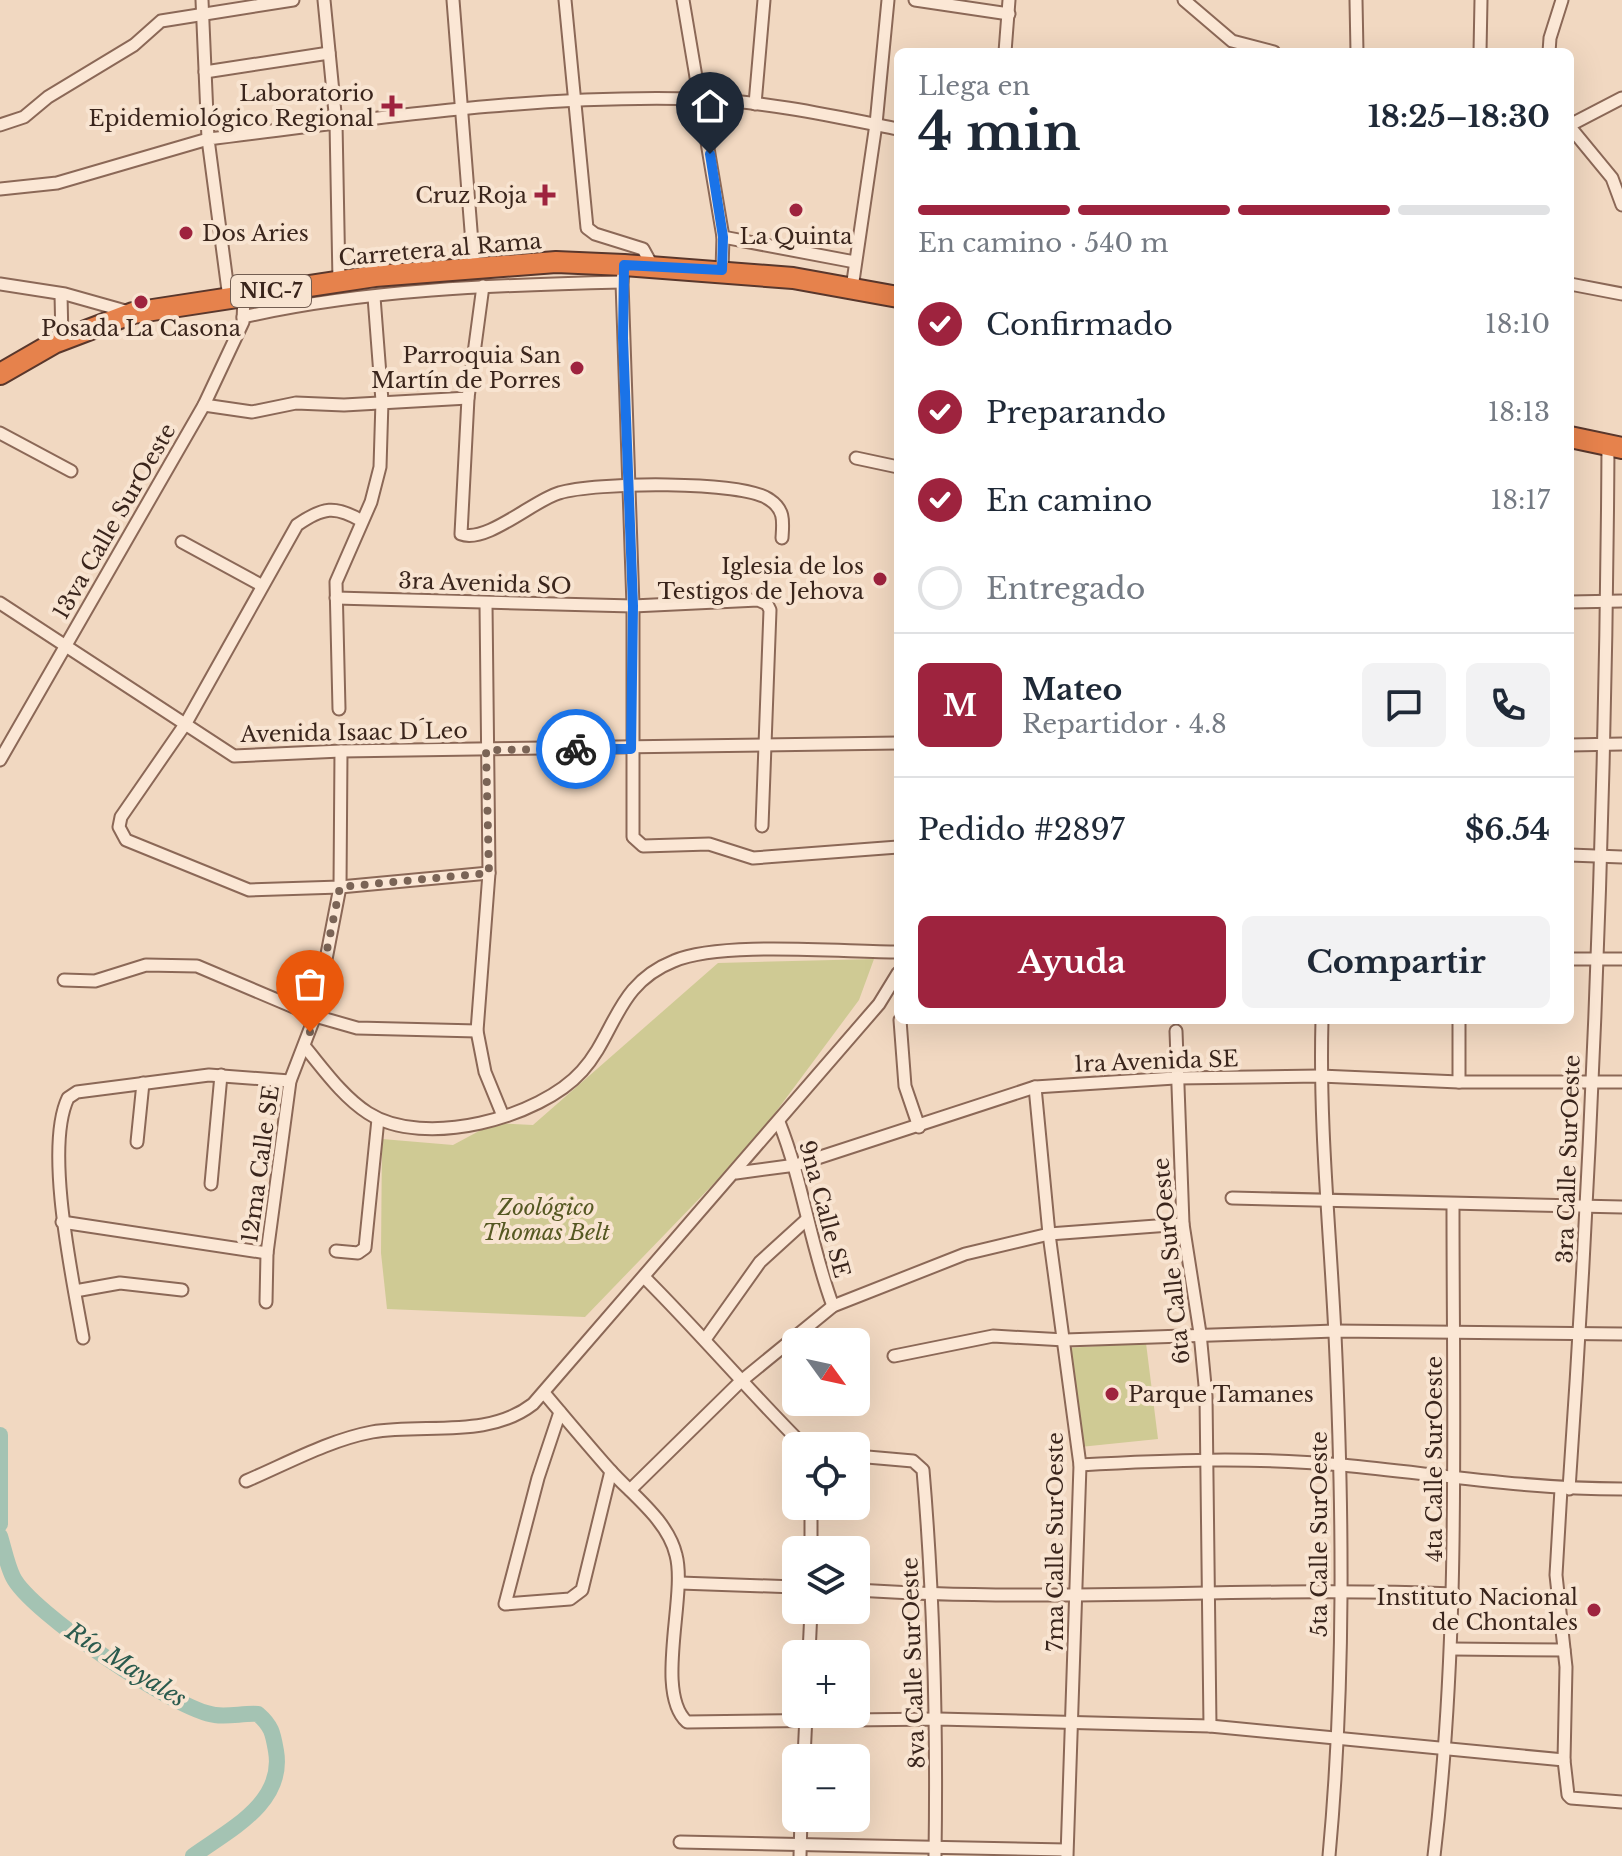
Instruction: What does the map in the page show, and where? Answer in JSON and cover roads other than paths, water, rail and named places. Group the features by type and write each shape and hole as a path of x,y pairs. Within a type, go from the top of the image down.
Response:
{"highway":[{"name":"Carretera al Rama","path":"0,374 62,340 133,313 339,281 478,277 556,262 623,274 653,267 722,270 894,296"},
{"path":"1574,438 1615,447"}],"street":[{"path":"0,125 24,117 48,97 134,45 161,21 202,6 293,0"},
{"path":"324,0 336,123 339,281"},
{"path":"453,0 478,277 460,532 463,536 510,521 536,503 562,491 628,484 754,492 778,506 783,516 782,538"},
{"path":"565,0 587,228 595,234 643,249 653,267"},
{"path":"683,0 723,237 722,270"},
{"path":"755,104 764,0"},
{"path":"852,288 876,124 888,0"},
{"path":"915,0 1009,14"},
{"path":"1005,48 1009,0"},
{"path":"1184,0 1232,47"},
{"path":"1356,0 1357,48"},
{"path":"1480,48 1481,0"},
{"path":"1550,48 1562,0"},
{"name":"13va Calle SurOeste","path":"0,760 204,405 243,317 208,139 202,6"},
{"path":"205,72 329,53"},
{"path":"0,189 57,183 208,139 574,98 702,99 755,104 894,128"},
{"path":"1574,124 1622,98"},
{"path":"1574,131 1612,178 1622,205"},
{"path":"723,237 855,262"},
{"path":"623,274 633,606 631,829 643,846 709,844 753,858 894,847"},
{"path":"243,317 478,277"},
{"path":"0,284 61,294 133,313"},
{"path":"1574,285 1622,294"},
{"path":"61,294 62,340"},
{"path":"339,709 336,598 343,563 377,486 380,467 382,401 374,297"},
{"path":"204,405 252,412 296,403 344,405 468,398"},
{"path":"0,433 71,471"},
{"name":"3ra Calle SurOeste","path":"1615,447 1580,1331 1556,1575 1564,1650 1564,1760 1568,1795 1571,1798 1622,1802"},
{"path":"856,458 894,466"},
{"path":"362,521 344,510 314,513 297,525 186,723 121,817 119,827 126,840 249,890 340,887 489,873"},
{"path":"182,542 261,585"},
{"name":"3ra Avenida SO","path":"336,598 633,606 758,600 767,604 770,610 766,746"},
{"path":"1574,602 1622,601"},
{"name":"Avenida Isaac D´Leo","path":"0,603 234,756 341,751 894,743"},
{"path":"486,604 489,873 477,1031 485,1072 503,1116"},
{"path":"1574,745 1622,744"},
{"path":"762,826 766,746"},
{"name":"12ma Calle SE","path":"266,1302 267,1253 290,1081 315,1016 340,887 341,751"},
{"path":"1574,855 1622,857"},
{"path":"305,1047 353,1101 378,1119 399,1125 458,1127 534,1105 569,1083 593,1057 613,1016 634,989 672,961 706,952 894,952"},
{"path":"1574,959 1622,959"},
{"path":"64,980 95,981 146,965 197,966 315,1016 357,1028 477,1031"},
{"path":"246,1481 370,1433 480,1425 508,1419 545,1394 879,1004 894,980"},
{"path":"900,1024 905,1086 919,1127"},
{"name":"5ta Calle SurOeste","path":"1322,1024 1320,1076 1325,1199 1341,1465 1340,1741 1329,1856"},
{"path":"1459,1024 1459,1082"},
{"name":"6ta Calle SurOeste","path":"1176,1031 1175,1078 1183,1224 1200,1333 1207,1457 1210,1726"},
{"path":"83,1338 62,1222 60,1127 68,1098 77,1092 221,1075 290,1081"},
{"path":"211,1184 221,1075"},
{"name":"1ra Avenida SE","path":"736,1173 796,1165 1035,1087 1175,1078 1320,1076 1459,1082 1622,1082"},
{"path":"137,1142 143,1083"},
{"name":"7ma Calle SurOeste","path":"1035,1087 1049,1234 1080,1465 1066,1853"},
{"path":"336,1251 358,1253 365,1248 378,1119"},
{"name":"9na Calle SE","path":"779,1122 796,1165 805,1221 833,1306"},
{"path":"1232,1198 1622,1207"},
{"name":"4ta Calle SurOeste","path":"1434,1856 1447,1750 1454,1594 1453,1205"},
{"path":"706,1338 760,1262 805,1221"},
{"path":"62,1222 267,1253"},
{"path":"630,1490 740,1382 833,1306 965,1254 1049,1234 1183,1224"},
{"path":"645,1278 706,1338 740,1382 790,1432"},
{"path":"75,1291 120,1283 182,1290"},
{"path":"894,1356 979,1337 1065,1340 1200,1333 1453,1330 1622,1334"},
{"path":"545,1394 672,1542 680,1583 672,1657 675,1698 687,1722 782,1718"},
{"path":"560,1412 538,1478 505,1604 570,1599 582,1590 611,1471"},
{"name":"8va Calle SurOeste","path":"870,1457 913,1461 923,1470 933,1595 938,1719 935,1852"},
{"path":"1080,1465 1207,1457 1341,1465 1565,1489 1622,1489"},
{"path":"680,1583 782,1587"},
{"path":"870,1591 933,1595 1077,1596 1339,1589 1454,1594"},
{"path":"1452,1649 1564,1650"},
{"path":"870,1718 1210,1726 1340,1741 1564,1760"},
{"path":"800,1832 800,1856"},
{"path":"680,1842 800,1843 935,1852 1066,1853"}],"waterway":[{"name":"Río Mayales","path":"0,1435 0,1524"},
{"name":"Río Mayales","path":"0,1536 13,1577 25,1593 46,1613 106,1658 196,1709 215,1715 258,1714 269,1726 276,1751 272,1786 251,1813 193,1856"}],"place":[{"name":"Laboratorio Epidemiológico Regional","path":"392,106"},
{"name":"Cruz Roja","path":"545,195"},
{"name":"La Quinta","path":"796,210"},
{"name":"Dos Aries","path":"186,233"},
{"name":"Posada La Casona","path":"141,302"},
{"name":"Parroquia San Martín de Porres","path":"577,368"},
{"name":"Iglesia de los Testigos de Jehova","path":"880,579"},
{"name":"Parque Tamanes","path":"1112,1394"},
{"name":"Instituto Nacional de Chontales","path":"1594,1610"}],"park label":[{"name":"Zoológico Thomas Belt","path":"546,1220"}]}
